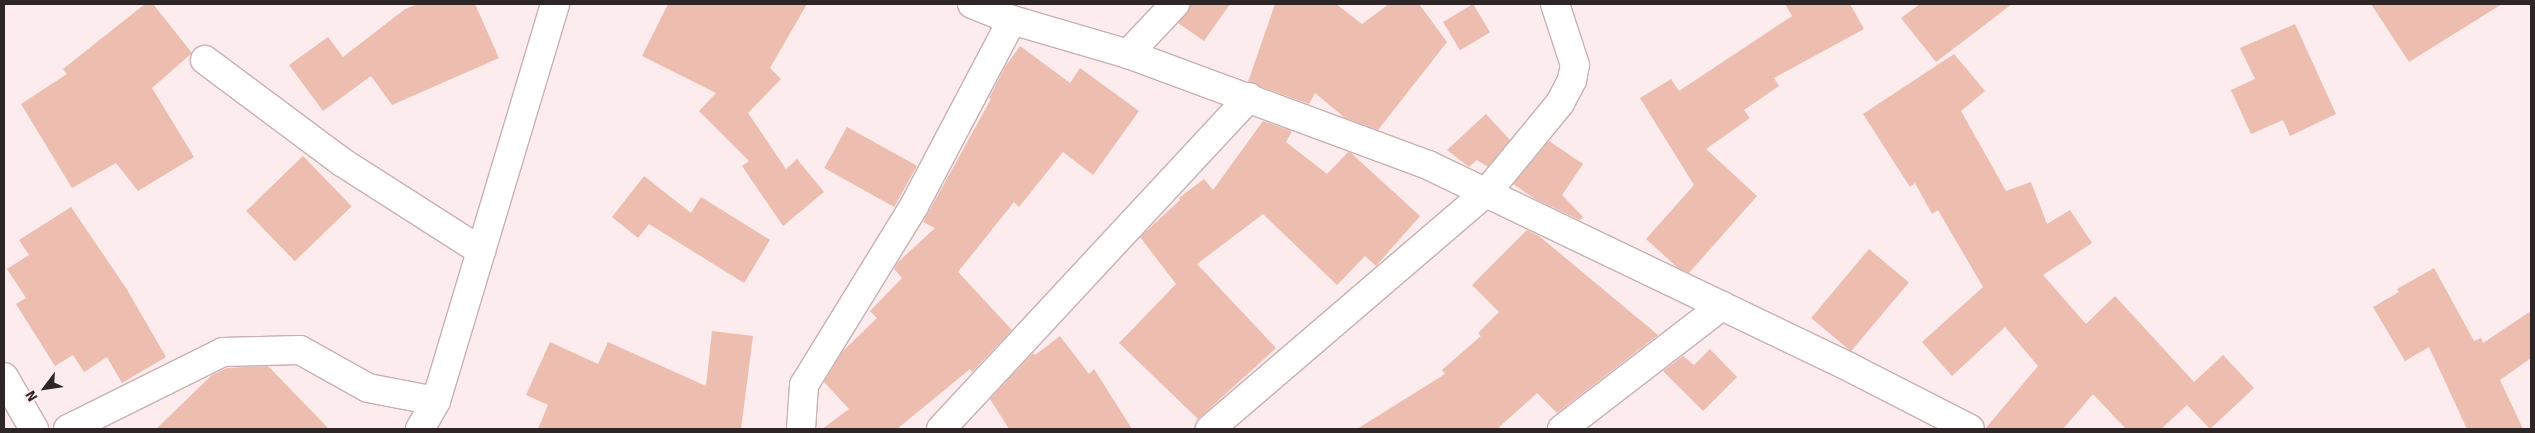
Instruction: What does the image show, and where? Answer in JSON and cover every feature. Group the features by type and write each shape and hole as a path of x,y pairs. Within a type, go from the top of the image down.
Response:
{"street":[{"path":"420,429 436,401 555,4"},
{"path":"972,4 1012,20 1128,54 1249,97 1428,165 1722,306 1970,429"},
{"path":"1128,54 1175,4"},
{"path":"1210,429 1487,192 1560,102 1572,80 1575,65 1572,48 1555,4"},
{"path":"801,429 804,385 914,206 1012,20"},
{"path":"205,60 342,162 481,251"},
{"path":"941,429 1249,97"},
{"path":"1562,429 1722,306"},
{"path":"68,429 223,352 300,350 368,388 436,401"},
{"path":"4,377 34,429"}],"building":[{"path":"145,4 153,4 192,53 152,88 194,157 138,191 116,163 72,188 21,104 67,74 63,69"},
{"path":"418,4 475,4 499,58 392,105 371,76 323,111 289,65 328,37 343,57 405,9"},
{"path":"668,4 807,4 770,68 781,79 748,113 786,169 797,159 824,192 783,226 742,166 749,161 699,111 716,93 642,56"},
{"path":"1190,4 1230,4 1204,41 1178,23"},
{"path":"1275,4 1336,4 1362,24 1389,4 1419,4 1447,42 1378,130 1345,118 1315,93 1309,104 1248,82"},
{"path":"1473,4 1490,32 1460,50 1443,22"},
{"path":"1785,4 1850,4 1864,29 1774,78 1779,86 1744,110 1750,118 1706,149 1757,196 1689,273 1678,268 1646,239 1694,185 1640,98 1671,79 1679,91 1792,16"},
{"path":"1920,4 2012,4 1936,62 1901,18"},
{"path":"2371,4 2502,4 2409,62"},
{"path":"2295,24 2336,114 2290,136 2283,120 2251,134 2231,90 2255,79 2240,48"},
{"path":"1020,46 1070,83 1080,68 1139,111 1093,175 1063,152 1019,207 1014,202 958,272 1012,330 972,372 970,369 897,429 822,429 849,409 824,382 842,352 877,318 870,311 902,278 894,269 897,263 935,228 923,222 991,99 989,98 1005,67"},
{"path":"1954,54 1985,91 1961,111 2006,191 2031,182 2047,224 2070,210 2092,243 2043,275 2086,324 2115,296 2194,382 2223,355 2254,388 2210,429 2187,405 2161,429 2126,429 2093,394 2063,429 1985,429 2038,366 2005,327 1952,376 1922,342 1983,287 1938,210 1932,214 1915,183 1910,187 1863,114"},
{"path":"1486,114 1510,140 1488,167 1477,160 1469,167 1447,150"},
{"path":"1263,121 1292,131 1286,142 1327,174 1348,152 1351,153 1420,216 1376,266 1365,256 1337,285 1263,214 1197,264 1276,348 1198,419 1119,343 1176,284 1140,237 1180,200 1179,198 1204,179 1213,190"},
{"path":"847,127 917,166 894,207 824,168"},
{"path":"1549,141 1583,164 1562,195 1583,217 1580,220 1535,199 1513,184"},
{"path":"303,156 352,206 295,261 246,211"},
{"path":"644,176 691,213 701,197 770,240 744,283 649,224 638,238 612,217"},
{"path":"71,207 126,288 166,357 122,383 107,357 84,372 73,355 55,366 16,304 26,298 7,269 29,255 19,240"},
{"path":"1527,230 1539,236 1658,335 1557,413 1537,393 1497,429 1357,429 1445,374 1442,370 1481,336 1478,333 1499,312 1472,285"},
{"path":"1869,249 1909,282 1851,351 1811,318"},
{"path":"2434,268 2474,341 2481,338 2483,343 2531,311 2531,358 2500,380 2523,429 2467,429 2429,347 2405,361 2373,307 2399,292 2397,289"},
{"path":"712,331 753,336 741,429 538,429 548,405 526,395 550,342 598,364 608,342 706,386"},
{"path":"1060,336 1089,374 1094,369 1132,429 1009,429 990,399 1033,353 1035,355"},
{"path":"1710,349 1737,377 1703,411 1663,371 1683,356 1694,365"},
{"path":"268,366 329,429 156,429 212,375 227,368"}]}
